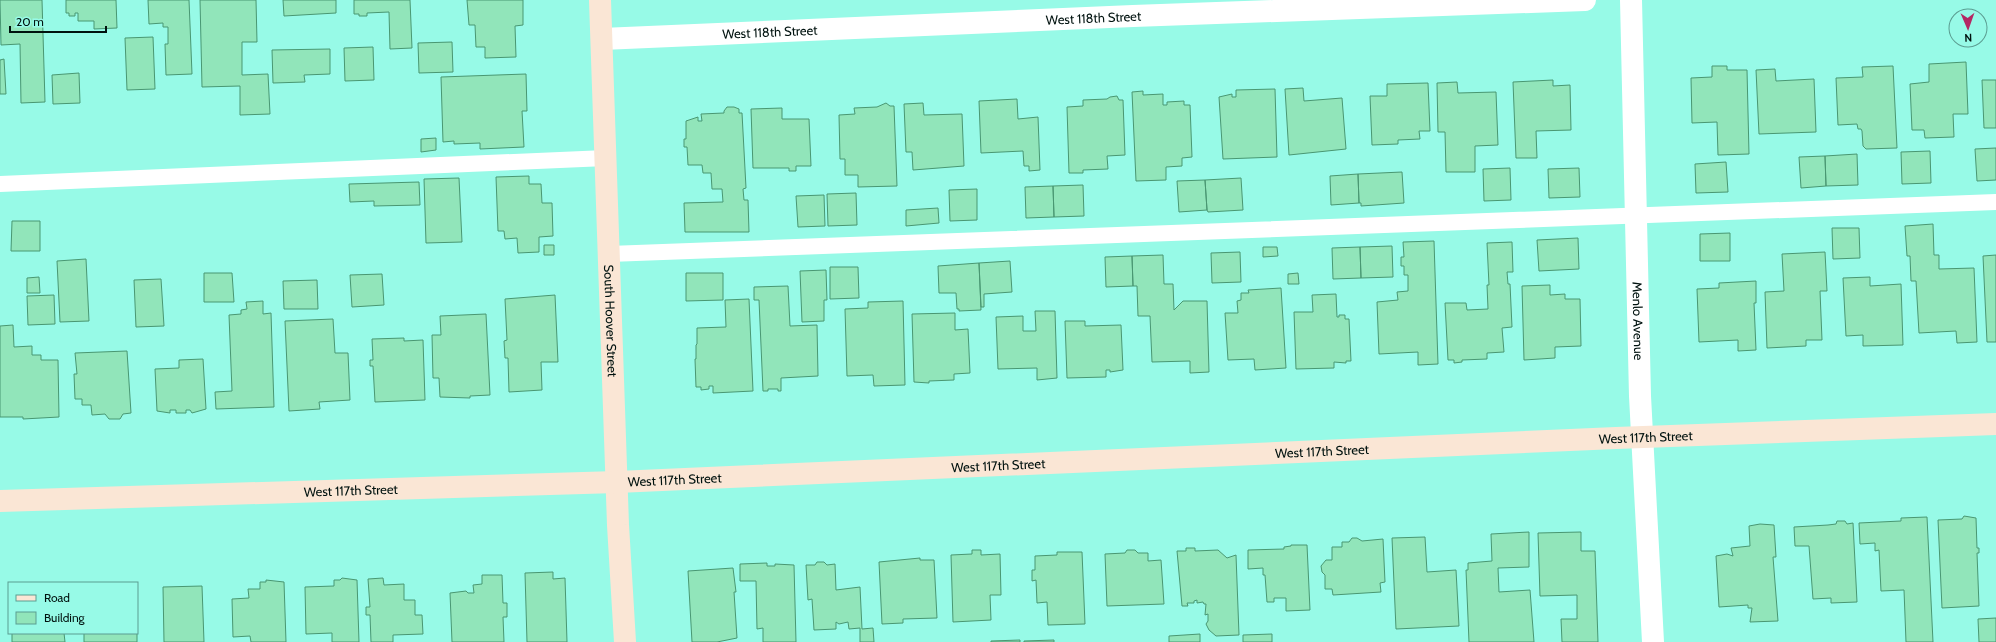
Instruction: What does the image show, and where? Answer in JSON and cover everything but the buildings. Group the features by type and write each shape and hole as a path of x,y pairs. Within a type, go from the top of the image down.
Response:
{"street":[{"name":"South Hoover Street","path":"600,0 617,482 625,642"},
{"name":"West 118th Street","path":"602,39 1132,8 1585,0"},
{"name":"Menlo Avenue","path":"1630,0 1642,437 1653,642"},
{"name":"West 117th Street","path":"0,501 617,482 1642,437 1996,424"}],"lane":[{"path":"0,184 606,158"},
{"path":"609,254 1996,202"}]}
